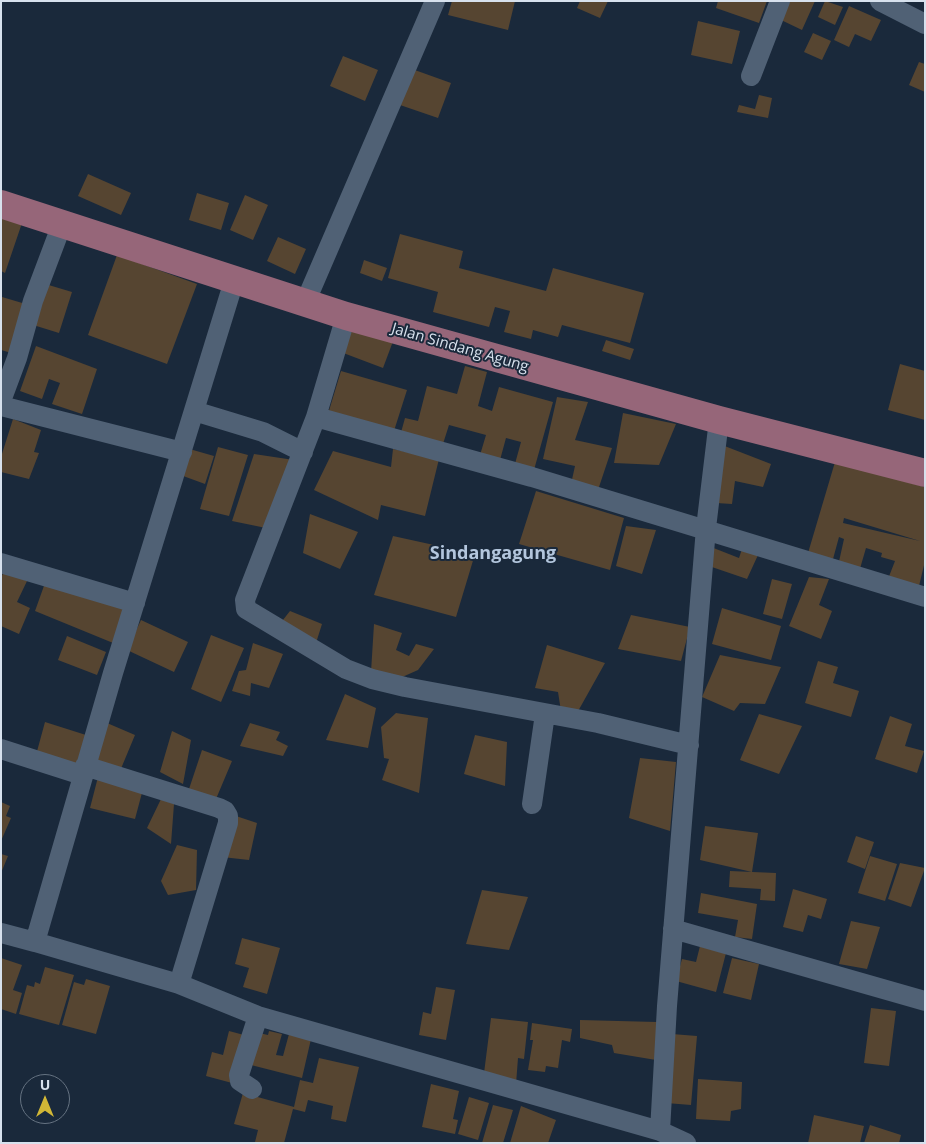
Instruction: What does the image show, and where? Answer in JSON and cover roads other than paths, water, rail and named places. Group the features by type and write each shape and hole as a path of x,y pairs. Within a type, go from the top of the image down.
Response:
{"main road":[{"name":"Jalan Sindang Agung","path":"1,204 346,316 719,420 925,473"}],"street":[{"path":"305,303 435,1"},
{"path":"751,76 780,1"},
{"path":"880,1 925,24"},
{"path":"1,401 17,358 33,301 62,224"},
{"path":"35,942 84,770 234,281"},
{"path":"346,316 316,417 245,600 246,609 346,669 372,679 598,723 689,744"},
{"path":"1,406 182,452"},
{"path":"194,411 263,432 303,452"},
{"path":"316,417 513,471 706,528 925,597"},
{"path":"660,1131 673,929 706,528 719,420"},
{"path":"1,563 135,603"},
{"path":"532,804 545,714"},
{"path":"1,749 84,770 225,811 228,816 228,823 179,984"},
{"path":"673,929 925,1002"},
{"path":"1,933 179,984 258,1016 660,1131 686,1143"},
{"path":"252,1089 240,1080 238,1075 258,1016"}],"district":[{"name":"Sindangagung","path":"493,554"}]}
